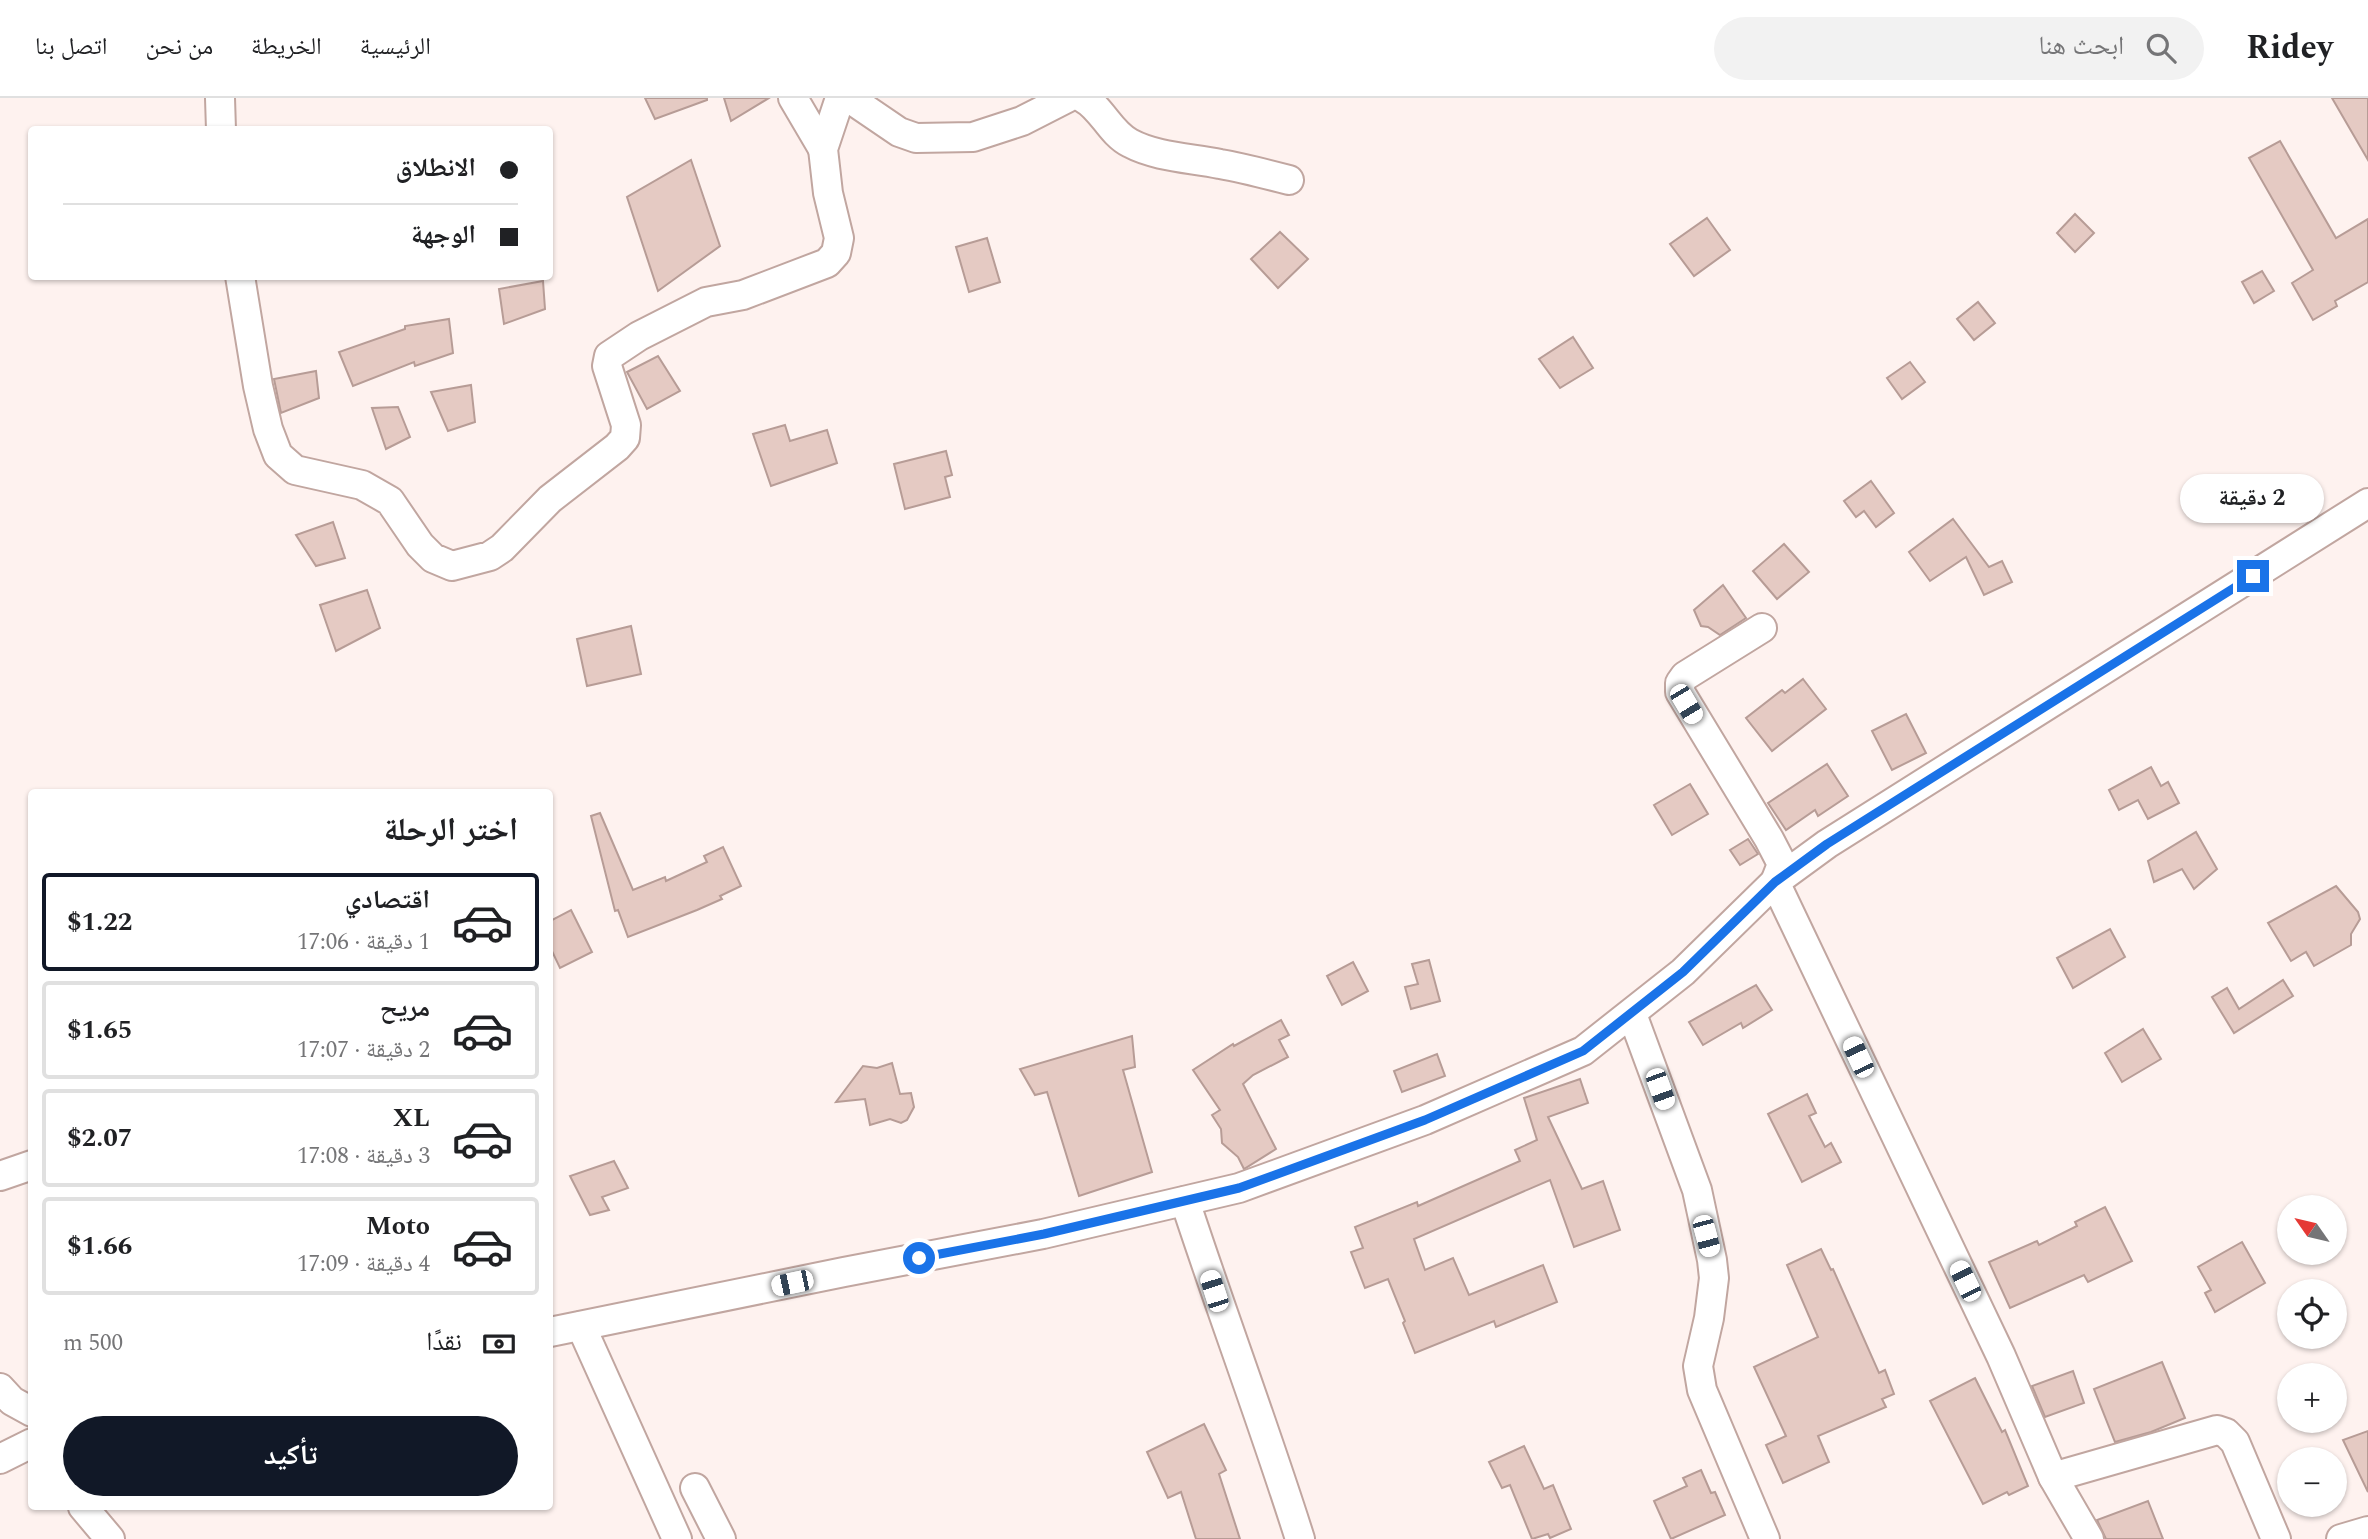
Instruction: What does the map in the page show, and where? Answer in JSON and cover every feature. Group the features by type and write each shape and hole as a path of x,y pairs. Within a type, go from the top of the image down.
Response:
{"street":[{"path":"220,98 221,126"},
{"path":"241,280 258,386 268,429 278,455 295,470 362,485 390,501 420,545 433,558 452,566 490,556 502,548 550,499 625,438 626,425 607,366 608,356 639,336 706,302 743,295 827,263 836,253 839,238 828,193 823,149 793,98"},
{"path":"823,149 840,98"},
{"path":"849,98 899,132 916,138 973,137 1022,121 1067,98"},
{"path":"1083,98 1129,143 1164,154 1289,180"},
{"path":"553,1331 1044,1234 1239,1188 1425,1120 1583,1051 1683,972 1775,882 1827,844 2368,503"},
{"path":"1762,628 1685,676 1680,683 1680,692 1778,855 1782,864 1775,882 1995,1343 2053,1477 2089,1539"},
{"path":"1632,1014 1697,1190 1712,1261 1714,1278 1711,1305 1698,1374 1702,1390 1765,1539"},
{"path":"0,1176 28,1166"},
{"path":"1185,1201 1229,1336 1269,1441 1300,1539"},
{"path":"581,1326 677,1539"},
{"path":"0,1388 12,1401 28,1410"},
{"path":"2053,1477 2217,1430 2226,1433 2235,1442 2276,1539"},
{"path":"0,1459 28,1445"},
{"path":"695,1488 721,1539"},
{"path":"86,1510 110,1539"},
{"path":"2341,1539 2368,1531"}],"building":[{"path":"645,98 707,98 707,100 655,119"},
{"path":"724,98 769,98 731,121"},
{"path":"2332,98 2368,98 2368,160"},
{"path":"2280,141 2336,238 2368,219 2368,282 2335,301 2337,306 2313,320 2292,283 2313,270 2249,158"},
{"path":"691,160 720,246 658,291 627,197"},
{"path":"2075,214 2094,233 2075,252 2057,233"},
{"path":"1707,218 1730,250 1694,276 1670,244"},
{"path":"1280,232 1308,259 1278,288 1251,259"},
{"path":"987,238 1000,282 969,292 956,247"},
{"path":"2262,271 2274,291 2254,303 2242,282"},
{"path":"543,281 545,309 504,324 499,289"},
{"path":"1978,302 1995,323 1974,340 1957,319"},
{"path":"449,319 453,353 415,366 414,362 353,386 339,352 405,329 405,326"},
{"path":"1573,337 1593,368 1560,388 1539,359"},
{"path":"658,356 680,391 647,409 627,372"},
{"path":"1910,362 1925,382 1902,399 1887,378"},
{"path":"316,371 319,398 281,413 274,379"},
{"path":"471,385 475,422 448,431 431,392"},
{"path":"398,407 410,437 386,449 372,408"},
{"path":"785,425 790,441 827,430 837,463 771,486 753,434"},
{"path":"946,451 952,475 945,477 950,497 905,509 894,464"},
{"path":"1871,481 1894,513 1876,527 1864,511 1856,517 1844,501"},
{"path":"1953,519 1989,567 2002,561 2012,582 1984,595 1966,557 1930,581 1909,552"},
{"path":"333,522 345,558 316,566 296,535"},
{"path":"1784,544 1809,572 1777,599 1753,571"},
{"path":"1723,585 1746,618 1720,635 1701,626 1694,610"},
{"path":"367,590 380,628 336,651 320,605"},
{"path":"631,626 641,674 587,686 577,639"},
{"path":"1803,679 1826,709 1772,751 1746,718 1782,690 1785,693"},
{"path":"1906,714 1926,753 1892,770 1872,731"},
{"path":"1827,764 1848,796 1818,816 1815,810 1786,830 1768,803"},
{"path":"2151,767 2161,786 2168,782 2179,803 2148,819 2138,800 2119,810 2109,790"},
{"path":"1690,784 1708,814 1672,835 1654,805"},
{"path":"600,813 633,890 665,877 666,881 707,862 704,856 723,847 741,886 720,896 722,899 628,937 618,910 615,911 591,816"},
{"path":"2196,832 2217,869 2194,889 2182,869 2154,882 2148,861"},
{"path":"1748,839 1758,854 1740,865 1730,850"},
{"path":"2336,886 2358,912 2360,919 2351,934 2351,945 2314,966 2306,952 2291,961 2268,923"},
{"path":"571,910 592,952 560,968 553,953 553,919"},
{"path":"2110,929 2125,957 2073,988 2057,958"},
{"path":"1429,960 1440,1001 1411,1009 1405,987 1418,984 1412,964"},
{"path":"1353,962 1368,991 1342,1005 1327,976"},
{"path":"2283,980 2293,996 2234,1033 2212,997 2227,988 2239,1009"},
{"path":"1756,985 1772,1010 1743,1028 1741,1023 1703,1045 1689,1022"},
{"path":"1281,1020 1289,1035 1279,1040 1288,1057 1253,1075 1243,1084 1276,1149 1244,1169 1238,1157 1222,1143 1221,1129 1212,1115 1220,1110 1193,1070 1233,1044 1234,1046"},
{"path":"2143,1029 2161,1059 2122,1082 2105,1053"},
{"path":"1132,1036 1135,1067 1123,1070 1152,1172 1079,1196 1047,1092 1035,1095 1020,1069"},
{"path":"1437,1054 1445,1076 1402,1092 1394,1071"},
{"path":"892,1063 900,1094 911,1093 914,1107 907,1120 901,1123 890,1119 870,1125 865,1099 836,1102 863,1066 877,1068"},
{"path":"1580,1079 1588,1103 1548,1117 1582,1189 1603,1181 1620,1230 1574,1247 1550,1180 1414,1239 1425,1270 1453,1258 1469,1295 1543,1265 1557,1302 1496,1327 1494,1321 1415,1353 1388,1279 1365,1288 1351,1252 1363,1248 1355,1227 1417,1202 1418,1206 1520,1161 1515,1150 1537,1140 1524,1098"},
{"path":"1807,1094 1816,1113 1809,1116 1825,1147 1831,1143 1841,1162 1802,1182 1768,1114"},
{"path":"614,1161 628,1188 602,1197 609,1210 590,1215 570,1176"},
{"path":"2105,1207 2132,1261 2088,1282 2084,1275 2010,1308 1989,1262 2037,1241 2039,1245 2077,1226 2075,1222"},
{"path":"2242,1242 2265,1283 2215,1312 2205,1293 2211,1290 2198,1267"},
{"path":"1821,1249 1831,1270 1833,1269 1879,1373 1885,1370 1894,1394 1882,1399 1886,1407 1818,1436 1829,1462 1783,1483 1766,1445 1786,1436 1754,1367 1818,1337 1787,1265"},
{"path":"2162,1362 2185,1418 2151,1432 2115,1442 2094,1389"},
{"path":"2073,1371 2084,1403 2045,1417 2032,1386"},
{"path":"1975,1378 2002,1432 2005,1430 2028,1486 2009,1495 2007,1492 1983,1504 1930,1401"},
{"path":"1204,1424 1226,1470 1219,1474 1240,1539 1196,1539 1181,1492 1168,1498 1147,1452"},
{"path":"2368,1431 2368,1492 2347,1447 2343,1440"},
{"path":"1524,1446 1544,1489 1553,1485 1571,1529 1550,1538 1548,1534 1532,1539 1510,1485 1502,1488 1489,1462"},
{"path":"1701,1470 1725,1515 1671,1539 1654,1501 1687,1486 1683,1478"},
{"path":"2148,1501 2163,1539 2106,1539 2097,1520"}],"route":[{"path":"919,1258 1044,1234 1239,1188 1425,1120 1583,1051 1683,972 1775,882 1827,844 2253,576"}]}
